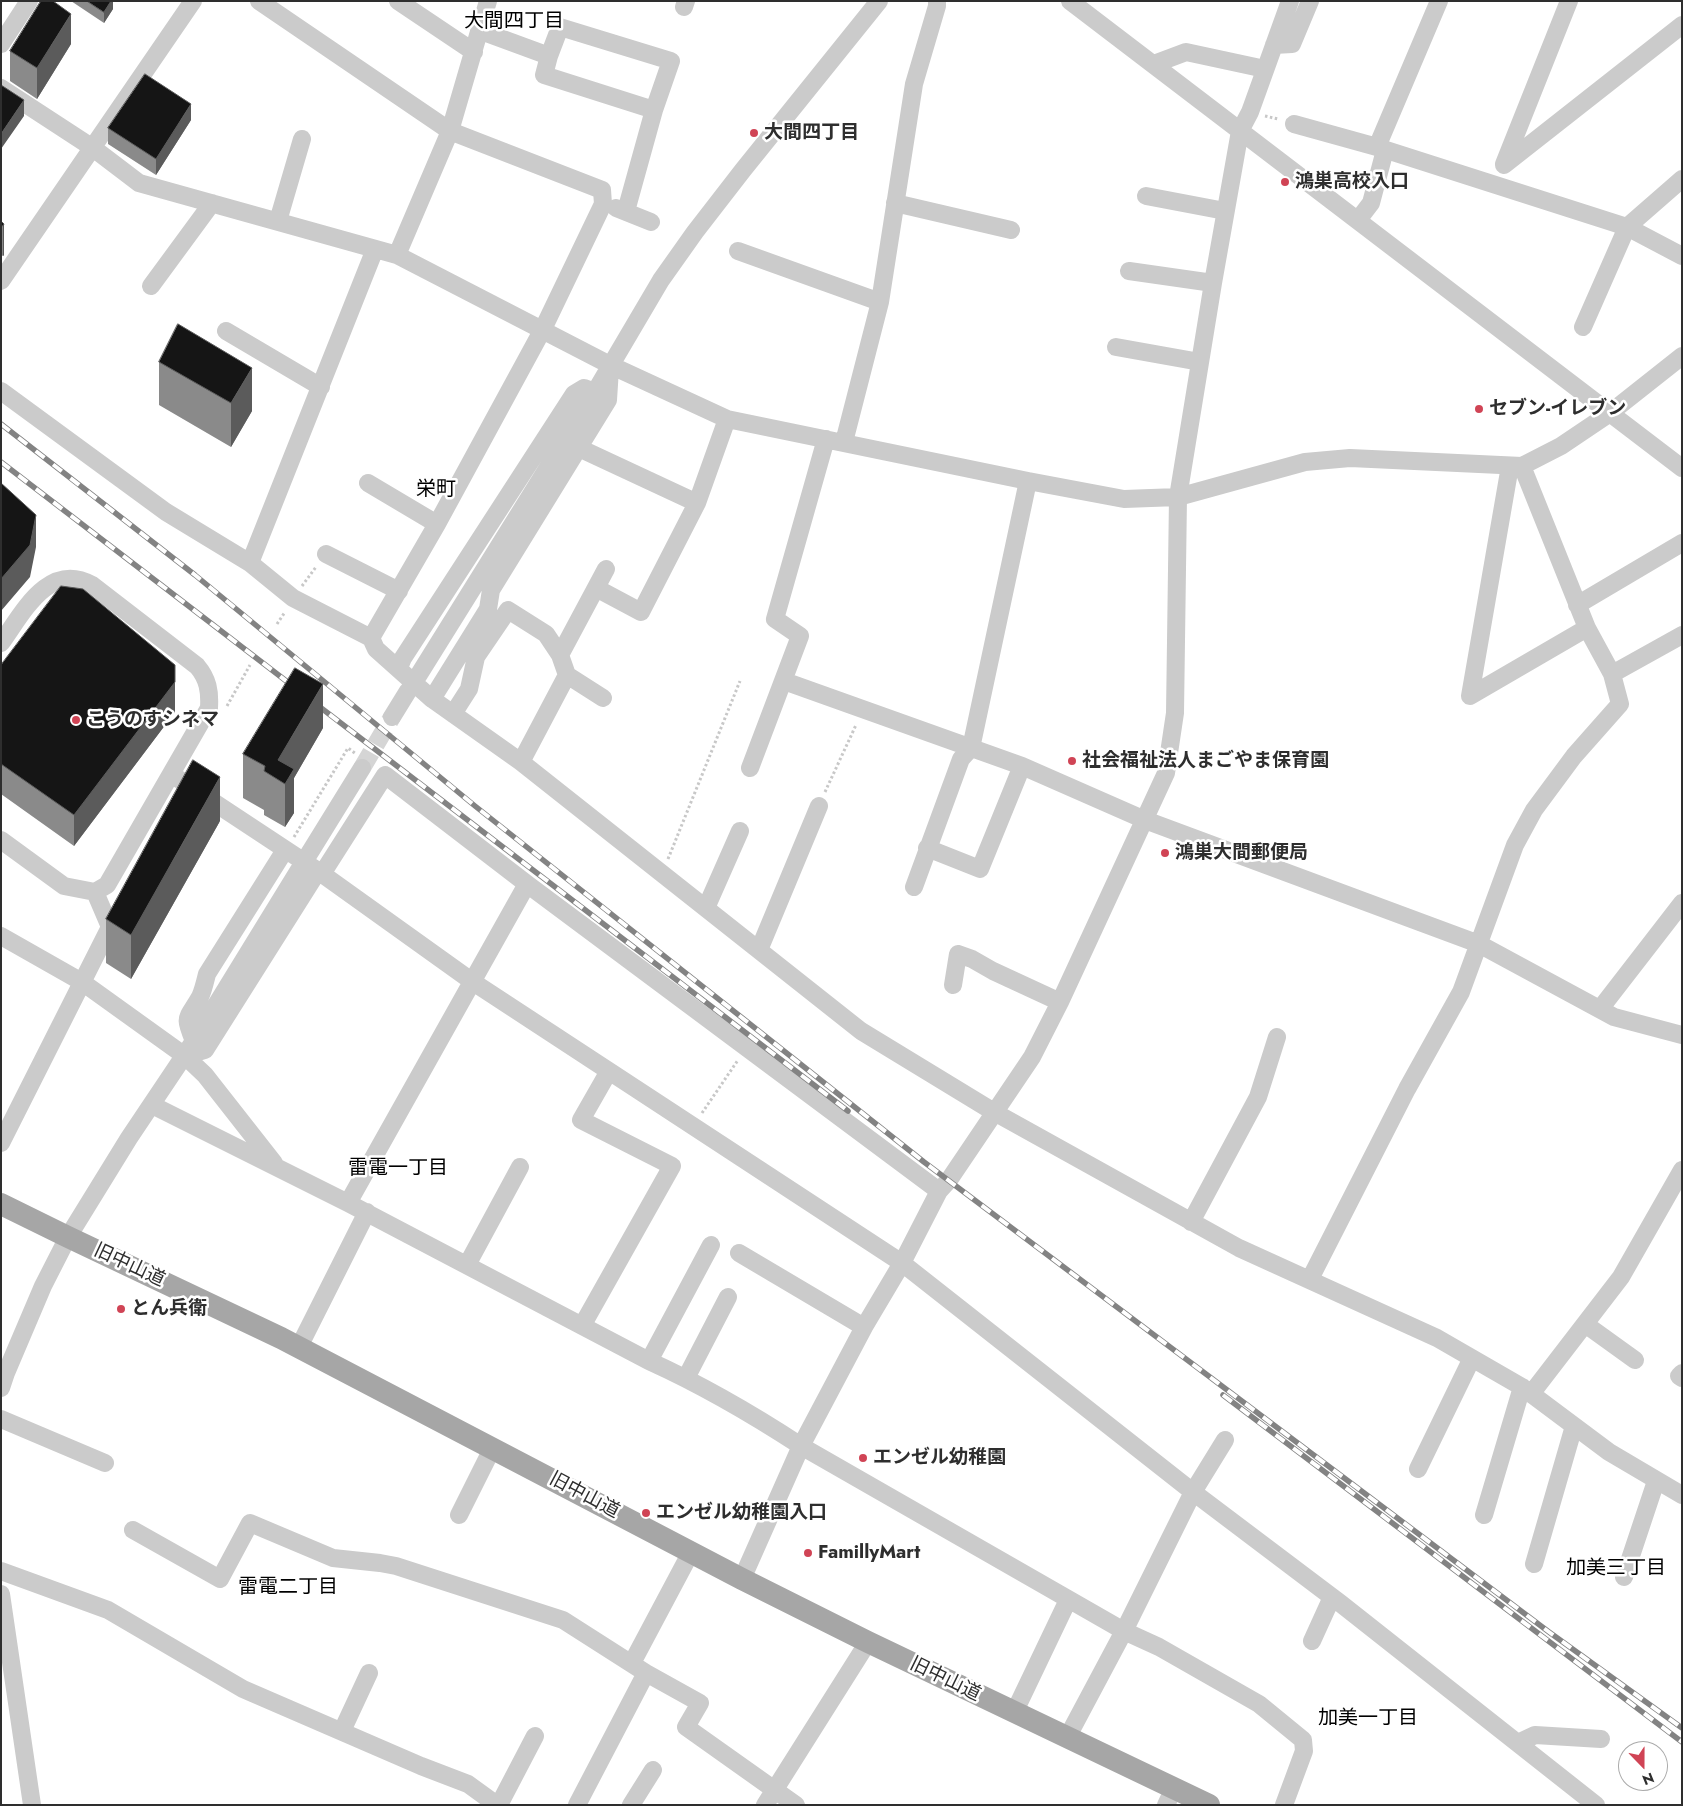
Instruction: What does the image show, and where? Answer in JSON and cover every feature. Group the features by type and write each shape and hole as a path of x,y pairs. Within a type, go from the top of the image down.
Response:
{"main road":[{"name":"旧中山道","path":"1,1204 299,1347 742,1579 1067,1738 1170,1796 1209,1805"}],"street":[{"path":"1,44 29,1"},
{"path":"1,281 193,1"},
{"path":"259,1 279,7 450,131 602,190 604,204 542,329 437,524 371,638"},
{"path":"398,1 474,52"},
{"path":"397,255 450,131 488,1"},
{"path":"418,676 595,392 661,280 743,170 880,1"},
{"path":"844,442 880,302 914,84 937,1"},
{"path":"1070,1 1682,468"},
{"path":"742,1579 800,1446 864,1327 902,1263 939,1191 1032,1057 1060,1002 1166,773 1175,712 1178,496 1212,283 1240,131 1250,112 1290,1"},
{"path":"1274,45 1292,44 1310,1"},
{"path":"1358,220 1371,203 1381,148 1440,1"},
{"path":"1494,185 1504,165 1569,1"},
{"path":"1504,165 1682,24"},
{"path":"626,211 654,110 671,61 560,27 548,56 544,75 654,110"},
{"path":"481,30 548,56"},
{"path":"1154,64 1186,52 1265,69"},
{"path":"1,88 93,148 139,183 397,255 610,365 727,419 1028,481 1124,498 1178,496 1305,462 1350,458 1516,466 1561,446 1610,413 1682,356"},
{"path":"1294,124 1381,148 1627,227 1682,256"},
{"path":"278,221 302,138"},
{"path":"1583,327 1627,227 1682,179"},
{"path":"1146,196 1225,211"},
{"path":"151,286 212,203"},
{"path":"895,203 1011,230"},
{"path":"604,204 651,222"},
{"path":"250,563 375,249"},
{"path":"738,251 880,302"},
{"path":"1129,271 1212,283"},
{"path":"226,331 320,386"},
{"path":"1116,347 1200,362"},
{"path":"432,699 488,609 491,590 608,400 610,365"},
{"path":"399,668 403,658 574,394 584,388 595,392"},
{"path":"1,391 166,512 250,563 294,598 371,638 376,649 432,699 522,762 861,1031 994,1112 1239,1248 1438,1338 1527,1390 1609,1452 1682,1495"},
{"path":"596,588 641,612 697,503 727,419"},
{"path":"750,768 800,636 776,619 826,439"},
{"path":"579,448 697,503"},
{"path":"1310,1279 1407,1089 1460,992 1515,845 1534,810 1574,756 1620,704 1612,674 1586,628 1516,466"},
{"path":"1516,466 1470,696 1586,628"},
{"path":"914,887 961,760 971,748 1028,481"},
{"path":"368,483 437,524"},
{"path":"1577,605 1682,543"},
{"path":"326,554 399,590"},
{"path":"560,655 606,569"},
{"path":"1,643 39,592 54,582 72,579 83,580 197,666 204,675 209,687 209,708 107,885 95,892 64,886 1,840"},
{"path":"453,714 469,689 476,657 508,610 546,634 560,655 567,675 603,698"},
{"path":"1612,674 1682,635"},
{"path":"522,762 567,675"},
{"path":"784,681 1022,766 1145,820 1479,944 1614,1017 1682,1035"},
{"path":"392,717 408,691"},
{"path":"927,848 980,869 1022,766"},
{"path":"1,936 82,982 190,1049 205,1050 311,868 362,768"},
{"path":"171,774 285,850 473,982 902,1263 1596,1805"},
{"path":"311,868 385,774 527,884 939,1191"},
{"path":"759,950 819,806"},
{"path":"706,908 740,831"},
{"path":"278,1167 205,1075 190,1049 188,1015 201,996 207,974 285,850"},
{"path":"348,1202 527,884"},
{"path":"1,1143 110,927 95,892"},
{"path":"1600,1010 1682,903"},
{"path":"953,985 958,954 1060,1002"},
{"path":"1191,1222 1258,1097 1276,1037"},
{"path":"1,1388 43,1286 68,1237 129,1138 190,1049"},
{"path":"582,1326 672,1166 581,1120 609,1071"},
{"path":"152,1105 348,1202 649,1361 686,1378 755,1416 800,1446 1068,1600 1124,1631 1158,1647 1259,1704 1303,1740 1304,1751 1284,1805"},
{"path":"468,1266 520,1167"},
{"path":"1484,1515 1527,1390 1585,1324 1621,1277 1682,1170"},
{"path":"299,1347 367,1212"},
{"path":"649,1361 711,1245"},
{"path":"739,1253 864,1327"},
{"path":"686,1378 728,1297"},
{"path":"1585,1324 1635,1360"},
{"path":"1418,1468 1472,1358"},
{"path":"1682,1373 1680,1376 1682,1378"},
{"path":"1,1419 105,1463"},
{"path":"1534,1564 1574,1426"},
{"path":"1067,1738 1124,1631 1193,1492 1225,1440"},
{"path":"459,1515 492,1448"},
{"path":"1624,1576 1656,1481"},
{"path":"133,1530 220,1579 250,1523 333,1558 396,1566 563,1620 639,1668 700,1703 686,1728 770,1797 796,1805"},
{"path":"577,1805 691,1552"},
{"path":"1,1571 108,1610 243,1688 421,1766 468,1784 498,1805 535,1736"},
{"path":"1,1594 32,1805"},
{"path":"1312,1641 1332,1597"},
{"path":"1014,1713 1068,1600"},
{"path":"770,1797 868,1642"},
{"path":"342,1731 369,1673"},
{"path":"1518,1743 1534,1734 1602,1739"},
{"path":"631,1805 653,1770"}],"path":[{"path":"1250,112 1294,124"},
{"path":"662,874 740,681"},
{"path":"819,806 863,710"},
{"path":"694,1126 746,1048"}],"building":[{"path":"41,1 53,1 71,14 37,68 10,51"},
{"path":"87,1 111,1 104,12"},
{"path":"145,74 191,104 156,159 108,128"},
{"path":"1,85 24,100 1,134"},
{"path":"178,324 252,368 231,403 159,362"},
{"path":"1,483 36,515 30,545 1,579"},
{"path":"61,586 83,589 175,665 175,682 74,815 1,764 1,665"},
{"path":"295,668 323,684 278,760 294,769 285,784 264,771 265,766 243,754"},
{"path":"193,760 220,777 131,935 106,919"}],"tunnel":[{"path":"362,768 392,717"}],"railway":[{"path":"1,424 195,575 475,806 924,1162 1549,1632 1682,1728"},
{"path":"1,462 298,690"},
{"path":"312,701 848,1111"},
{"path":"1223,1395 1682,1742"}],"place":[{"name":"大間四丁目","path":"754,133"},
{"name":"鴻巣高校入口","path":"1285,182"},
{"name":"セブン-イレブン","path":"1479,409"},
{"name":"こうのすシネマ","path":"76,720"},
{"name":"社会福祉法人まごやま保育園","path":"1072,761"},
{"name":"鴻巣大間郵便局","path":"1165,853"},
{"name":"とん兵衛","path":"121,1309"},
{"name":"エンゼル幼稚園","path":"863,1458"},
{"name":"エンゼル幼稚園入口","path":"646,1513"},
{"name":"FamillyMart","path":"808,1553"}],"district":[{"name":"大間四丁目","path":"514,22"},
{"name":"栄町","path":"436,490"},
{"name":"雷電一丁目","path":"398,1169"},
{"name":"加美三丁目","path":"1616,1569"},
{"name":"雷電二丁目","path":"288,1588"},
{"name":"加美一丁目","path":"1368,1719"}]}
